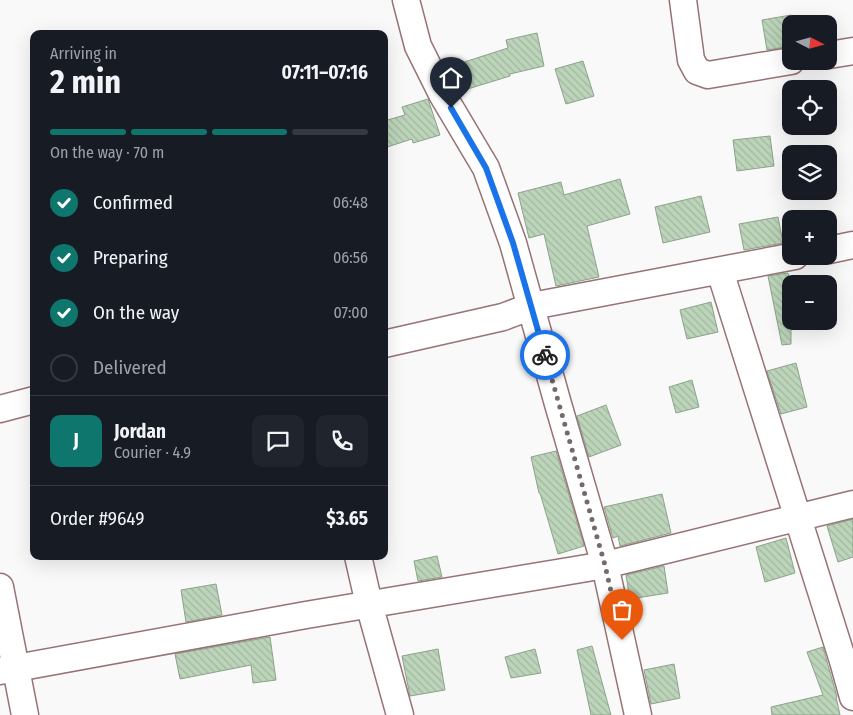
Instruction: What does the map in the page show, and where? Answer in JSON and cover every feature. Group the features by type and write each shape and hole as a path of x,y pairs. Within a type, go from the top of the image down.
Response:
{"street":[{"path":"406,0 418,46 442,94 486,168 513,243 605,565 638,715"},
{"path":"683,0 692,60 697,71 708,75 782,63"},
{"path":"838,54 853,51"},
{"path":"837,248 853,245"},
{"path":"388,343 503,317 532,306 782,259"},
{"path":"720,271 853,696"},
{"path":"0,409 30,401"},
{"path":"8,670 369,604 605,565 853,504"},
{"path":"359,560 369,604 400,715"},
{"path":"0,587 8,670 25,715"}],"building":[{"path":"782,17 782,48 767,50 762,20"},
{"path":"537,33 544,66 510,74 510,76 458,92 449,72 460,69 458,64 508,48 506,40"},
{"path":"583,61 594,96 566,104 555,69"},
{"path":"428,99 440,135 413,143 412,139 388,147 388,120 405,115 402,107"},
{"path":"770,136 774,166 737,171 733,140"},
{"path":"620,179 630,214 587,226 599,277 556,286 544,234 529,238 518,193 561,182 564,195"},
{"path":"701,196 710,232 663,243 655,207"},
{"path":"778,217 782,243 744,250 739,224"},
{"path":"788,273 788,275 782,275 782,330 791,330 791,344 782,345 768,276"},
{"path":"711,302 718,332 687,339 680,310"},
{"path":"796,363 807,407 781,414 767,371"},
{"path":"692,380 699,407 676,413 669,387"},
{"path":"606,405 621,445 589,457 577,416"},
{"path":"556,451 584,546 558,554 539,493 531,457"},
{"path":"662,494 671,533 620,546 618,536 613,538 604,507"},
{"path":"853,519 853,557 838,562 827,526"},
{"path":"786,538 795,573 765,582 756,547"},
{"path":"437,556 442,577 418,581 414,561"},
{"path":"664,566 668,593 630,599 626,575"},
{"path":"216,584 222,615 186,622 181,590"},
{"path":"270,637 276,680 253,683 251,665 180,679 175,654"},
{"path":"592,646 611,715 591,715 577,650"},
{"path":"823,647 840,715 772,715 771,707 823,695 807,652"},
{"path":"438,649 445,690 410,696 402,656"},
{"path":"535,649 541,673 511,678 505,657"},
{"path":"674,664 680,698 651,704 644,670"}],"way so far":[{"path":"545,355 605,565 622,640"}],"route":[{"path":"451,108 486,168 513,243 545,355"}]}
